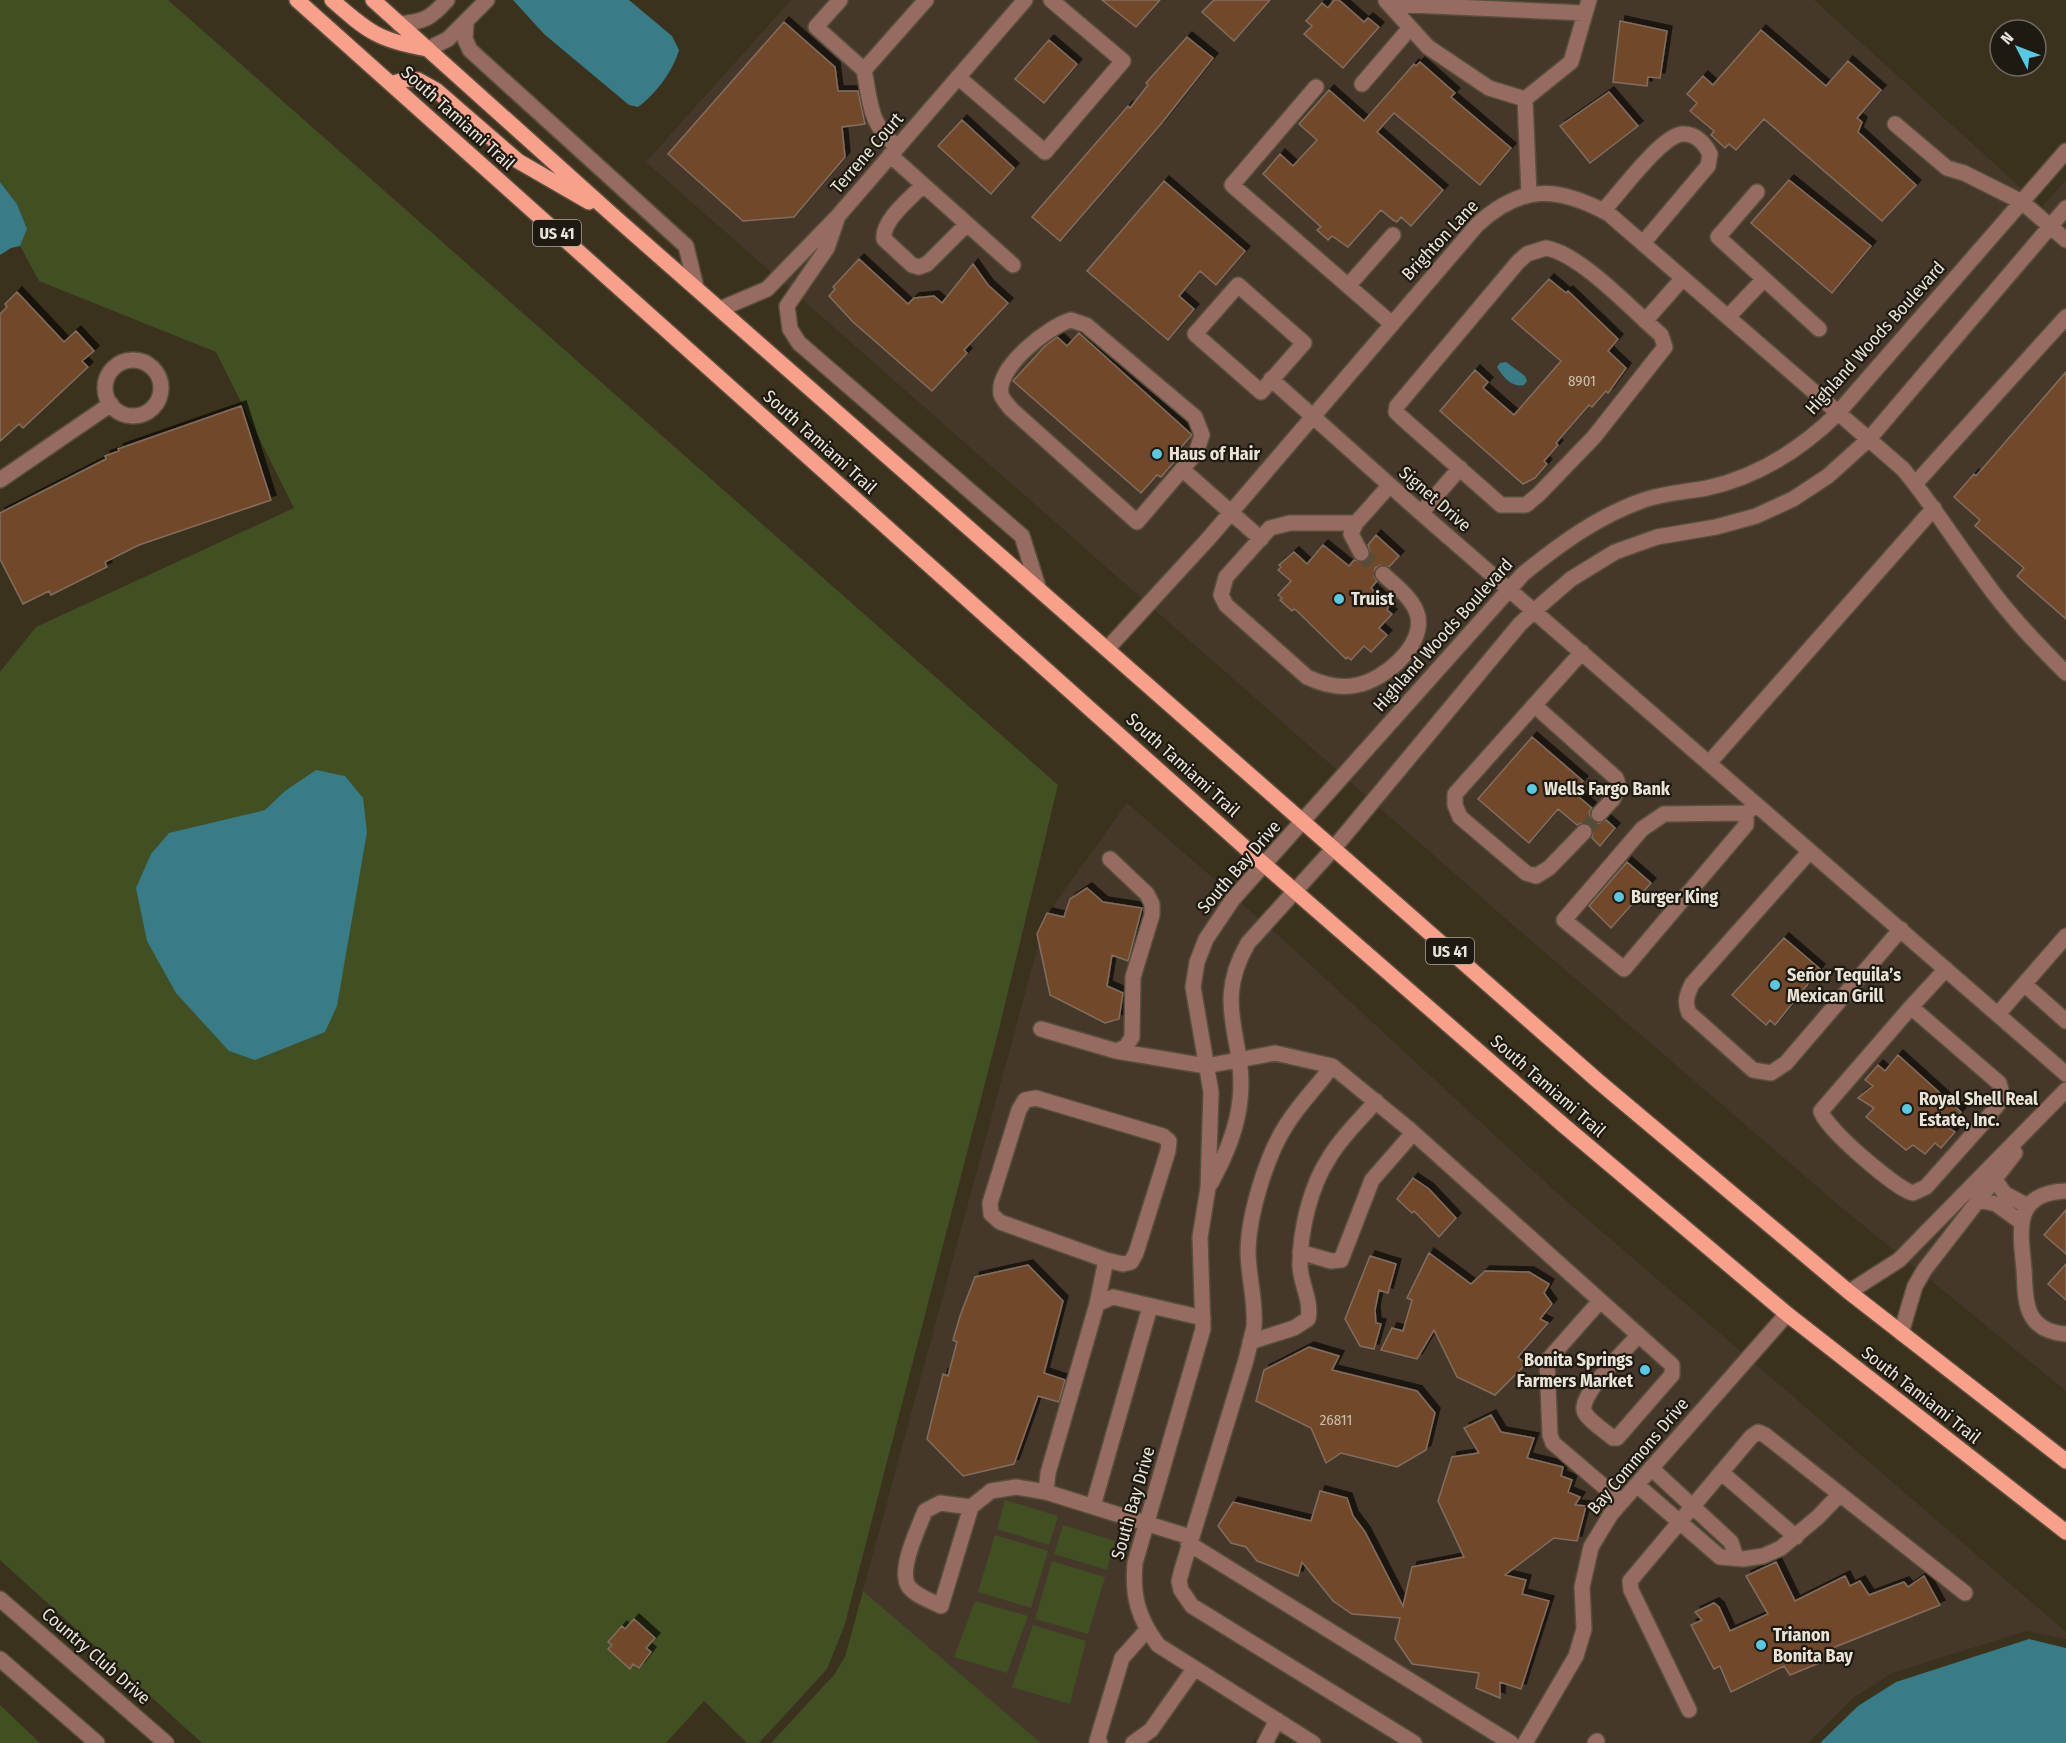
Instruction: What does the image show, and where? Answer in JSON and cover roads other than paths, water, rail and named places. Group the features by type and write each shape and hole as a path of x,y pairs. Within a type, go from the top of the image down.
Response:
{"main road":[{"name":"South Tamiami Trail","path":"297,0 1265,865 1562,1124 1787,1314 2066,1532"},
{"path":"332,0 365,29 379,37 396,44 428,49"},
{"name":"South Tamiami Trail","path":"373,0 617,219 1038,586 1598,1081 1849,1292 2066,1461"},
{"path":"391,84 407,79 418,80 436,90 518,160 617,219"}],"street":[{"path":"399,24 413,23 434,15 447,0"},
{"path":"428,49 448,39 487,0"},
{"path":"840,0 816,27 864,70 873,117 881,133 923,184 1013,265"},
{"path":"864,70 926,0"},
{"name":"Terrene Court","path":"720,309 767,289 838,216 1025,0"},
{"path":"958,77 1045,152 1123,61 1051,0"},
{"path":"1387,2 1587,7 1571,62 1526,99"},
{"path":"1387,2 1428,47 1489,88 1526,99"},
{"path":"466,23 465,39 470,50 686,246 696,287"},
{"path":"1362,84 1410,28"},
{"path":"1316,87 1232,185 1392,324"},
{"path":"1526,99 1529,194"},
{"path":"1895,124 1947,168 1964,173 2022,202 2066,240"},
{"path":"1603,211 1664,143 1681,134 1692,135 1704,144 1710,154 1708,166 1643,243"},
{"name":"Highland Woods Boulevard","path":"1305,822 1509,588 1557,546 1617,511 1667,492 1706,488 1758,470 1801,446 1837,414 2066,151"},
{"path":"923,184 883,232 884,239 905,259 919,267 927,264 967,224"},
{"path":"1757,192 1718,237 1819,329"},
{"name":"Brighton Lane","path":"1108,648 1209,538 1478,225 1510,201 1529,194 1550,193 1570,196 1603,211 1643,243 1837,414 1869,439 1916,484 1989,587 2036,643 2066,673"},
{"path":"1334,848 1498,650 1534,611 1571,579 1615,552 1657,537 1736,522 1793,499 1828,476 1869,439 2066,208"},
{"path":"838,216 827,248 787,306 790,329 799,343 1022,536 1038,586"},
{"path":"1348,286 1393,235"},
{"path":"1546,248 1566,254 1661,335 1665,347 1594,437 1526,505 1501,505 1460,468 1396,412 1397,406 1527,254 1546,248"},
{"path":"1645,321 1683,278"},
{"path":"1728,317 1764,279"},
{"path":"1238,285 1304,343 1272,379 1260,392 1195,334 1238,285"},
{"path":"1916,484 2066,317"},
{"path":"1071,320 1086,325 1195,417 1202,435 1196,453 1183,470 1137,522 1011,410 1001,395 1002,383 1010,368 1051,328 1071,320"},
{"name":"Signet Drive","path":"1272,379 1421,513 1709,763 1752,809 1810,851 2066,1074"},
{"path":"0,480 111,404"},
{"path":"1421,513 1460,468"},
{"path":"1183,470 1260,539"},
{"path":"1361,553 1351,534 1356,524 1390,485"},
{"path":"1709,763 1934,508"},
{"path":"1356,524 1290,523 1270,528 1226,577 1221,595 1226,604 1308,676 1319,682 1357,685 1395,665 1411,646 1417,626 1415,610 1383,574"},
{"path":"1582,652 1455,794 1455,805 1460,817 1526,873 1536,876 1549,868 1584,831"},
{"path":"1534,705 1616,778 1619,787 1613,799 1599,814"},
{"path":"1752,809 1746,825 1624,969 1564,920 1642,829 1657,817 1664,814 1752,809"},
{"name":"South Bay Drive","path":"1305,822 1218,918 1197,963 1193,987 1211,1092 1208,1188 1200,1238 1203,1318 1198,1351 1135,1563 1133,1584 1136,1607 1147,1630 1158,1644 1277,1720 1296,1739 1313,1743"},
{"name":"South Bay Drive","path":"1208,1188 1227,1153 1241,1099 1230,1004 1231,983 1237,962 1248,943 1334,848"},
{"path":"1810,851 1692,984 1687,995 1685,1004 1689,1013 1753,1070 1771,1073 1786,1063 1901,929"},
{"path":"1110,859 1146,894 1152,904 1152,915 1133,977 1132,1037 1126,1047 1116,1051"},
{"path":"1998,1014 2066,936"},
{"path":"1911,1007 1999,1083 2003,1097 1926,1187 1913,1193 1898,1186 1822,1116 1821,1111 1824,1104 1911,1007 1946,969"},
{"path":"2024,984 2066,1021"},
{"path":"1041,1029 1116,1051 1206,1066 1275,1053 1332,1066 1413,1133 1672,1365 1671,1375 1617,1438 1613,1438 1584,1413 1583,1405 1589,1392 1638,1336"},
{"path":"1332,1066 1278,1138 1263,1181 1249,1237 1249,1269 1255,1311 1250,1342 1209,1485 1189,1540 1179,1581 1181,1590 1192,1606 1414,1743"},
{"path":"1849,1292 1899,1260 2066,1090"},
{"path":"1036,1098 1163,1136 1169,1141 1168,1151 1136,1253 1131,1262 1123,1264 1106,1260 1000,1222 991,1214 990,1203 1019,1110 1025,1100 1036,1098"},
{"path":"1250,1342 1294,1328 1308,1319 1310,1310 1300,1272 1300,1252 1319,1177 1329,1157 1376,1101"},
{"path":"1901,1333 1915,1286 1937,1252 1995,1180 2043,1114"},
{"path":"1300,1252 1331,1261 1341,1260 1372,1180 1413,1133"},
{"path":"1995,1180 2005,1194 2028,1206"},
{"path":"2066,1191 2050,1192 2028,1206 2021,1222 2027,1298 2032,1316 2046,1330 2066,1334"},
{"path":"1978,1200 1996,1204 2021,1222"},
{"path":"1046,1492 1048,1473 1097,1304 1106,1260"},
{"path":"1097,1304 1113,1297 1203,1318"},
{"path":"1600,1301 1547,1361 1550,1435 1553,1443 1622,1502"},
{"path":"1093,1506 1150,1306"},
{"name":"Bay Commons Drive","path":"1525,1743 1575,1656 1584,1629 1582,1587 1591,1547 1636,1485 1787,1314"},
{"path":"1689,1710 1631,1590 1630,1581 1751,1437 1758,1432 1765,1435 1965,1593"},
{"path":"1651,1468 1731,1542 1736,1557"},
{"path":"1722,1473 1796,1537"},
{"path":"1636,1485 1720,1557 1763,1556 1796,1537 1840,1494"},
{"path":"971,1507 940,1503 925,1511 907,1560 905,1574 908,1586 941,1606 971,1507 990,1491 1016,1487 1046,1492 1147,1522 1189,1540 1511,1743"},
{"name":"Country Club Drive","path":"0,1599 166,1743"},
{"path":"1100,1743 1097,1741 1122,1658 1147,1630"},
{"path":"0,1659 97,1743"},
{"path":"1133,1743 1151,1730 1194,1669"},
{"path":"1265,1743 1277,1720"}],"water":[{"path":"513,0 629,0 672,36 679,50 668,74 651,96 638,107 629,105 544,34"},
{"path":"0,182 17,204 27,229 20,246 11,248 0,255"},
{"path":"1506,362 1525,376 1527,381 1524,385 1516,385 1508,381 1502,374 1497,367 1500,363"},
{"path":"316,770 345,776 363,798 367,832 337,1006 325,1032 255,1060 229,1051 176,993 147,941 136,888 151,854 169,833 265,810 285,791"},
{"path":"2029,1639 2066,1648 2066,1743 1820,1743 1858,1706 1896,1682"}],"tunnel":[{"path":"1361,553 1383,574"},
{"path":"1584,832 1599,814"}],"place":[{"name":"Haus of Hair","path":"1157,454"},
{"name":"Truist","path":"1339,599"},
{"name":"Wells Fargo Bank","path":"1532,789"},
{"name":"Burger King","path":"1619,897"},
{"name":"Señor Tequila’s Mexican Grill","path":"1775,985"},
{"name":"Royal Shell Real Estate, Inc.","path":"1907,1109"},
{"name":"Bonita Springs Farmers Market","path":"1645,1370"},
{"name":"Trianon Bonita Bay","path":"1761,1645"}]}
